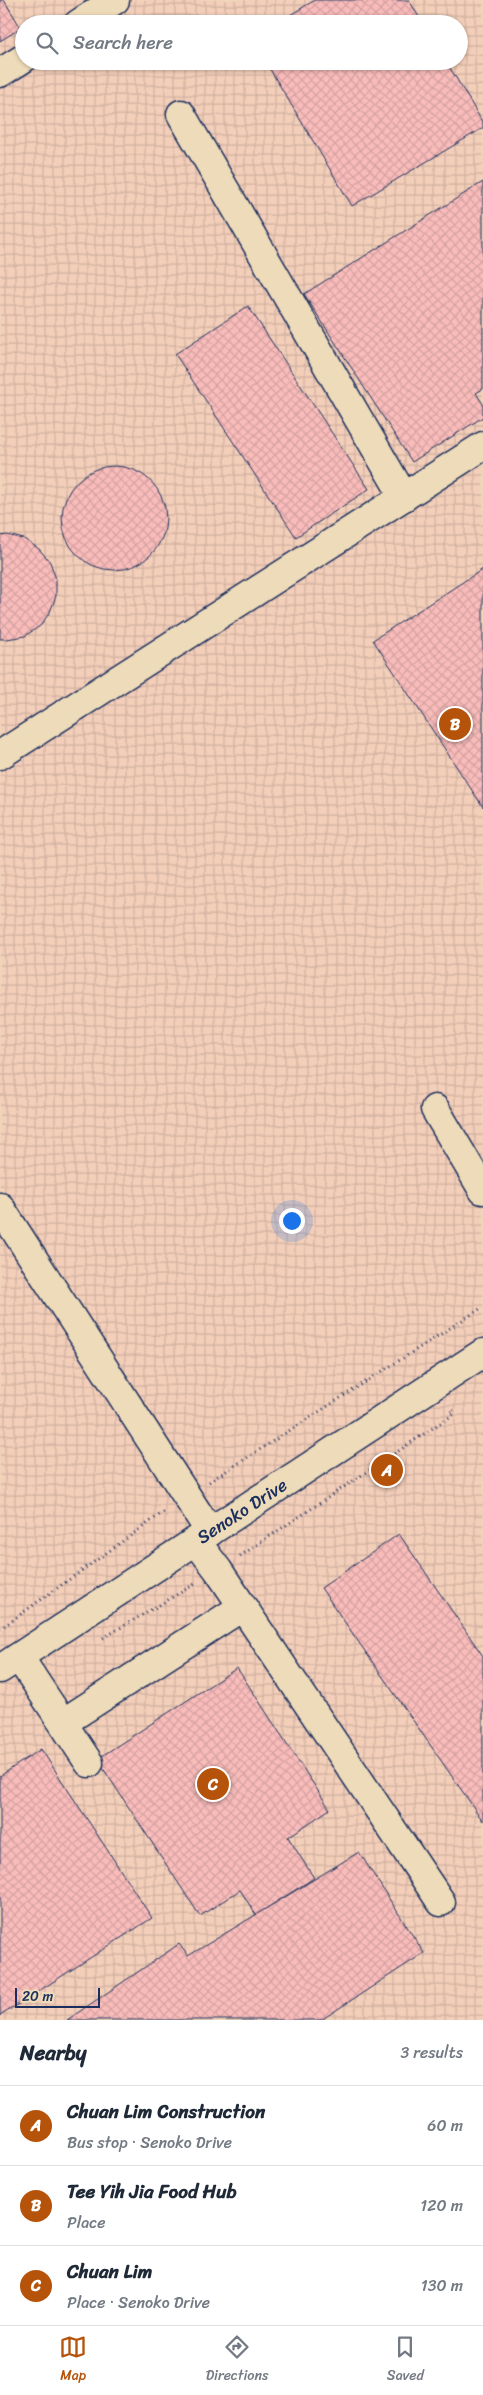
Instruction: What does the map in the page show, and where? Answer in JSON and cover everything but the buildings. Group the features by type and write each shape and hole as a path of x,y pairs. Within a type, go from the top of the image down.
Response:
{"street":[{"path":"92,15 115,0"},
{"path":"0,73 15,64"},
{"path":"180,114 404,497"},
{"path":"0,755 483,446"},
{"path":"435,1109 483,1190"},
{"path":"0,1207 186,1496 218,1570 441,1902"},
{"name":"Senoko Drive","path":"10,1663 483,1353"},
{"path":"64,1722 242,1607"},
{"path":"10,1663 64,1722 89,1763"}],"path":[{"path":"0,1629 186,1496 483,1307"},
{"path":"101,1640 218,1570 454,1414 438,1383"}],"shaded area":[{"path":"0,0 483,0 483,2020 0,2020"}],"place":[{"name":"Tee Yih Jia Food Hub","path":"455,724"},
{"name":"Chuan Lim Construction","path":"387,1470"},
{"name":"Chuan Lim","path":"213,1784"}]}
